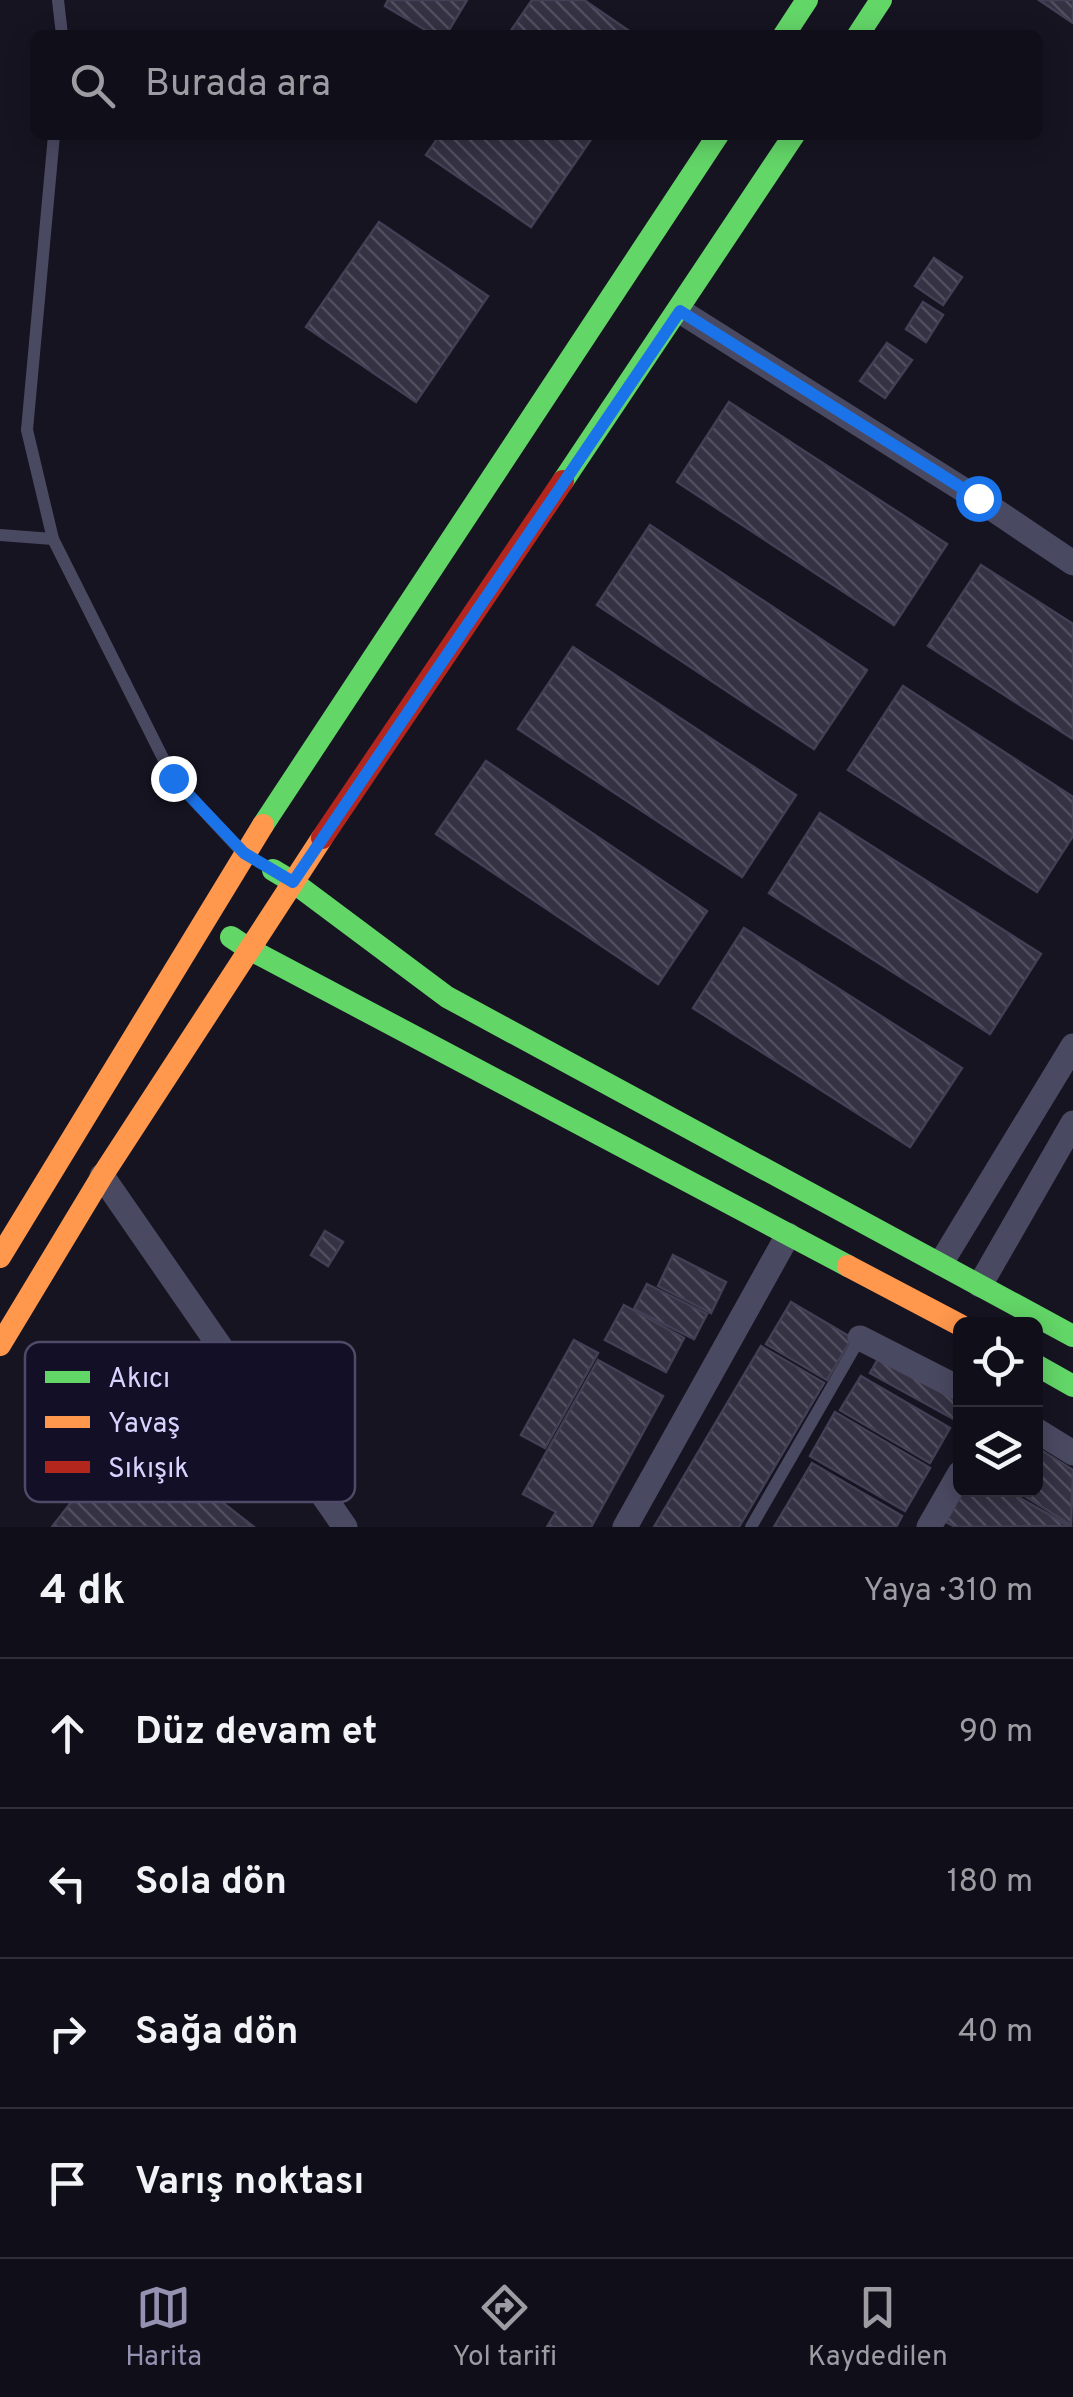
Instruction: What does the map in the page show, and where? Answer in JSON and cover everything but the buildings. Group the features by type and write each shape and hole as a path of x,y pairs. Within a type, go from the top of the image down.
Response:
{"main road":[{"path":"787,30 807,0"},
{"path":"861,30 881,0"},
{"path":"0,1256 244,853 715,140"},
{"path":"0,1344 102,1176 293,882 680,311 791,140"},
{"path":"244,853 293,882 447,997 1073,1336"},
{"path":"204,919 249,949 953,1321"},
{"path":"1043,1369 1073,1386"}],"street":[{"path":"680,311 978,498 1073,563"},
{"path":"941,1263 1073,1046"},
{"path":"980,1285 1073,1123"},
{"path":"102,1176 217,1342"},
{"path":"625,1527 788,1235"},
{"path":"860,1338 953,1384"},
{"path":"1043,1435 1073,1454"},
{"path":"929,1527 953,1484"},
{"path":"328,1502 345,1527"}],"lane":[{"path":"58,0 61,30"},
{"path":"54,140 27,430 53,539 173,778 244,853"},
{"path":"0,535 53,539"},
{"path":"751,1527 860,1338"}],"traffic: fast":[{"path":"787,30 807,0"},
{"path":"861,30 881,0"},
{"path":"263,825 715,140"},
{"path":"563,481 791,140"},
{"path":"273,870 447,997 1073,1336"},
{"path":"231,937 848,1266"},
{"path":"1043,1369 1073,1386"}],"traffic: slow":[{"path":"0,1257 263,825"},
{"path":"0,1345 102,1176 322,838"},
{"path":"848,1266 953,1321"}],"traffic: jam":[{"path":"322,838 563,481"}],"route":[{"path":"173,778 244,853 293,882 680,311 978,498"}]}
